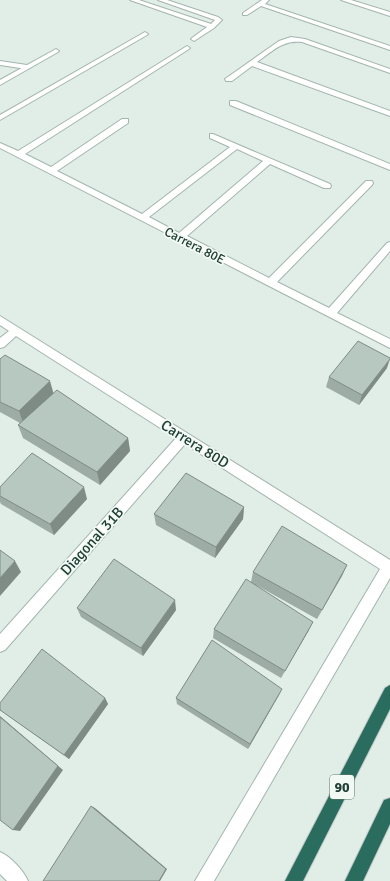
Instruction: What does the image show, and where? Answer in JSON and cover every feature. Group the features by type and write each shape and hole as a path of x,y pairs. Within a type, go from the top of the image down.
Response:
{"highway":[{"name":"90","path":"294,881 390,693"},
{"path":"354,881 390,806"}],"street":[{"path":"133,0 212,27"},
{"path":"161,0 219,20 212,27 194,39"},
{"path":"344,0 390,14"},
{"path":"246,14 263,2 390,48"},
{"path":"382,12 390,6"},
{"path":"0,118 145,34"},
{"path":"229,79 282,42 291,39 303,40 390,71"},
{"path":"18,155 187,48"},
{"path":"0,83 56,51"},
{"path":"0,63 27,67"},
{"path":"252,64 390,114"},
{"path":"233,103 390,167"},
{"path":"51,171 125,121"},
{"path":"213,136 327,186"},
{"name":"Carrera 80E","path":"0,145 390,344"},
{"path":"142,218 236,146"},
{"path":"180,237 269,160"},
{"path":"270,283 370,183"},
{"path":"330,314 390,245"},
{"name":"Carrera 80D","path":"0,320 390,567"},
{"path":"0,344 16,330"},
{"name":"Diagonal 31B","path":"0,645 184,437"},
{"path":"204,881 390,567"},
{"path":"0,861 20,881"}],"building":[{"path":"358,341 390,358 362,395 329,377"},
{"path":"5,355 50,381 19,411 0,402 0,359"},
{"path":"57,390 128,438 97,472 18,425"},
{"path":"32,453 84,487 50,524 0,496 0,487"},
{"path":"186,473 244,507 216,547 154,514"},
{"path":"282,526 347,565 322,610 253,572"},
{"path":"0,550 15,561 0,578"},
{"path":"114,559 175,600 141,648 77,608"},
{"path":"246,579 313,622 285,671 214,629"},
{"path":"212,640 282,689 250,744 176,698"},
{"path":"42,649 105,698 64,755 0,710 0,703"},
{"path":"0,717 58,766 13,830 0,820"},
{"path":"91,806 166,869 159,881 43,881"}]}
